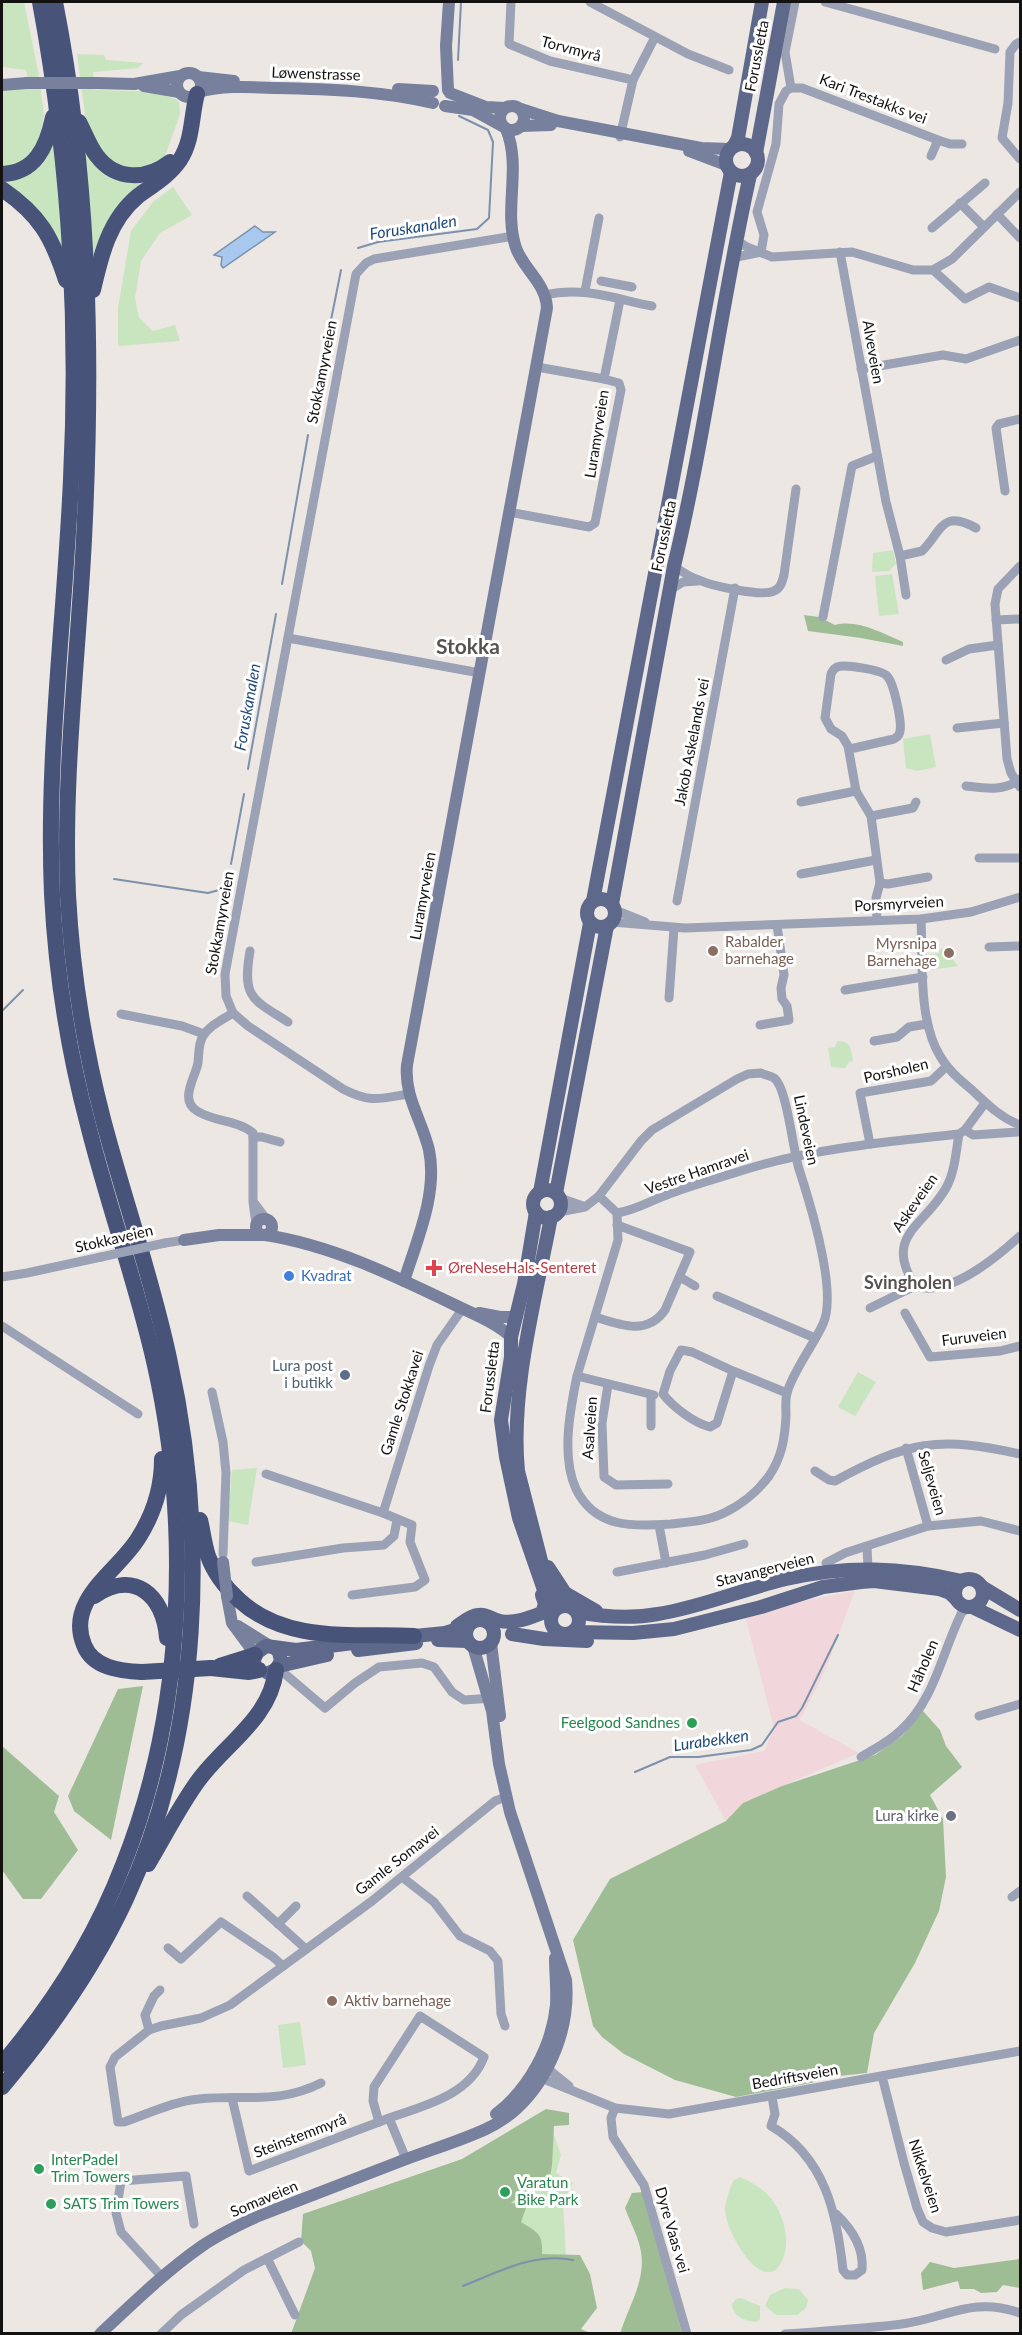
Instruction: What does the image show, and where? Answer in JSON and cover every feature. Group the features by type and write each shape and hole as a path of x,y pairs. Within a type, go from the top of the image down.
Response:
{"highway":[{"path":"2,2064 36,2021 80,1955 114,1886 135,1833 147,1791 168,1689 177,1603 177,1546 173,1486 163,1408 148,1335 81,1100 64,1012 54,922 51,809 72,476 73,301 67,198 56,102 40,2"},
{"path":"2,2087 48,2031 72,1997 111,1930 128,1894 163,1796 178,1727 186,1676 193,1576 191,1512 177,1395 165,1341 95,1087 80,1010 71,930 67,811 88,461 89,311 81,190 72,107 55,2"},
{"path":"72,107 89,144 101,161 117,172 141,176 161,169 177,152 191,90"},
{"path":"89,311 103,250 111,231 129,205 166,175 179,160 191,132 191,90"},
{"path":"2,174 25,168 40,155 48,139 56,102"},
{"path":"2,189 34,214 47,231 58,254 73,301"},
{"path":"163,1408 160,1488 149,1520 132,1548 92,1592 81,1612 81,1636 85,1648 102,1665 115,1670 142,1672 211,1668 249,1672 256,1660"},
{"path":"185,1452 209,1557 216,1572 230,1591 247,1607 271,1622 307,1632 414,1636"},
{"path":"86,1602 106,1588 118,1585 132,1585 155,1599 163,1612 166,1627 168,1689"},
{"path":"128,1894 199,1780 263,1709 278,1668"}],"main road":[{"path":"441,95 449,2"},
{"name":"Forussletta","path":"732,148 738,138 762,2"},
{"name":"Forussletta","path":"756,153 784,2"},
{"name":"Løwenstrasse","path":"134,84 180,76 189,72 191,90"},
{"path":"180,76 177,84 191,90"},
{"name":"Løwenstrasse","path":"2,83 134,84 191,90 248,82 355,85 441,95 486,107 506,108"},
{"name":"Løwenstrasse","path":"441,95 505,128"},
{"path":"505,128 513,131 522,126 558,126 621,134 672,147 729,169 740,176 750,175 758,163 756,153 747,145 732,148 701,148 558,121 513,106 506,108 500,118 511,144 513,236 519,255 545,295"},
{"path":"513,177 525,119 521,109"},
{"path":"729,169 727,154 732,148"},
{"name":"Forussletta","path":"593,901 729,169"},
{"name":"Forussletta","path":"572,1609 551,1593 547,1584 542,1557 518,1471 516,1432 526,1348 556,1205 611,916 669,590 686,514 732,258 750,175"},
{"name":"Luramyrveien","path":"404,1281 428,1201 431,1178 430,1158 425,1136 408,1094 406,1073 408,1057 537,367 547,308 545,295"},
{"path":"603,899 611,916 598,928 590,923 586,911 593,901 603,899"},
{"name":"Forussletta","path":"552,1613 519,1518 502,1433 502,1412 511,1357 511,1337 524,1284 536,1212 533,1203 540,1192 590,923"},
{"path":"536,1212 543,1217 556,1205 547,1190 540,1192"},
{"path":"263,1227 287,1238 358,1261 404,1281 466,1310 511,1337"},
{"name":"Stokkaveien","path":"184,1240 234,1235 263,1227"},
{"path":"466,1310 500,1317 515,1317"},
{"path":"542,1557 566,1593 589,1608 603,1613 647,1616"},
{"path":"223,1558 232,1623 267,1673 278,1668 363,1649 438,1640 482,1648 492,1641 494,1631 490,1624"},
{"name":"Stavangerveien","path":"572,1609 607,1617 647,1616 675,1611 785,1579 868,1568 904,1571 962,1581"},
{"path":"445,1633 469,1617 481,1614 498,1621 517,1621 542,1613 545,1604 537,1572"},
{"path":"1020,1610 974,1580 962,1581 955,1590 956,1599 962,1606 1020,1630"},
{"name":"Stavangerveien","path":"512,1634 581,1642 674,1629 710,1622 823,1587 861,1582 874,1581 939,1588 956,1599"},
{"path":"970,1608 982,1600 982,1587"},
{"path":"256,1660 261,1647 319,1649 445,1633 481,1620 503,1626 524,1623 552,1613 561,1606 572,1609 579,1623 573,1632 562,1635 557,1633 551,1624 552,1613"},
{"path":"232,1623 272,1647 281,1656 278,1668"},
{"path":"468,1626 466,1636 470,1644"},
{"name":"Stavangerveien","path":"492,1641 531,1630 557,1633"},
{"name":"Stavangerveien","path":"573,1632 633,1633"},
{"name":"Somaveien","path":"100,2334 162,2277 202,2246 222,2234 256,2217 466,2136 504,2108 522,2087 541,2071 561,2032 566,2006 566,1980 506,1797 499,1764 492,1641"},
{"name":"Somaveien","path":"470,1644 494,1698"}],"street":[{"name":"Torvmyrå","path":"511,2 509,44 550,61 633,80"},
{"path":"590,2 688,54 729,70"},
{"path":"761,252 764,236 758,219 758,207 776,144 779,104 783,94 791,88 785,52 795,2"},
{"path":"825,2 995,49"},
{"path":"621,134 633,80 655,37"},
{"path":"1020,42 1010,52 1008,103 1002,138 1020,159"},
{"name":"Kari Trestakks vei","path":"791,88 802,88 950,144 962,144"},
{"name":"Kari Trestakks vei","path":"931,156 938,140"},
{"path":"932,228 985,183"},
{"path":"736,240 771,257 840,252 862,254 913,270 933,270 952,259 1020,192"},
{"path":"960,203 984,227"},
{"path":"997,214 1020,238"},
{"path":"585,291 599,218"},
{"name":"Stokkamyrveien","path":"233,1013 226,996 225,974 356,274 366,262 374,259 513,236"},
{"path":"732,258 761,252"},
{"name":"Alveveien","path":"840,252 877,456 900,556 906,595"},
{"path":"933,270 962,298 969,298 989,287 1020,298"},
{"path":"601,281 632,287"},
{"path":"545,295 561,291 585,291 652,306"},
{"name":"Luramyrveien","path":"604,379 620,300"},
{"path":"861,369 943,355 962,359 998,350 1020,340"},
{"name":"Luramyrveien","path":"509,512 593,526 597,519 621,390 619,383 537,367"},
{"path":"1005,491 996,428 999,424 1020,419"},
{"path":"823,617 852,466 877,456"},
{"path":"669,590 683,582 700,581 766,593 772,592 781,585 796,489"},
{"path":"900,556 922,551 943,524 961,521 976,528"},
{"path":"674,566 700,581"},
{"path":"966,786 992,789 1019,783 1009,767 995,598 998,589 1020,566"},
{"name":"Jakob Askelands vei","path":"677,901 735,588"},
{"path":"996,620 1020,615"},
{"path":"288,638 480,674"},
{"path":"946,660 969,650 998,645"},
{"path":"850,749 894,739 899,733 900,726 894,689 888,677 881,672 842,666 835,668 831,674 825,718 831,729 842,736 850,749 856,790 871,816 880,883 876,898 877,920"},
{"path":"957,728 1004,723"},
{"path":"801,802 856,790"},
{"path":"871,816 913,808 916,802"},
{"path":"979,858 1020,858"},
{"path":"801,874 876,860"},
{"path":"880,883 888,884 928,878"},
{"name":"Porsmyrveien","path":"611,916 674,928 921,919 970,912 1020,897"},
{"name":"Porsholen","path":"921,919 927,1024 933,1043 947,1066 985,1103 1020,1125"},
{"path":"760,1025 789,1020 787,1006 782,999 781,988 784,975 777,925"},
{"path":"669,998 674,928"},
{"path":"989,947 1020,946"},
{"path":"250,951 247,980 250,994 288,1022"},
{"path":"845,990 923,977"},
{"path":"263,1227 253,1202 253,1133 244,1127 208,1117 194,1110 189,1101 190,1086 198,1064 199,1046 204,1034 212,1026 233,1013 248,1026 343,1089 359,1097 372,1100 408,1094"},
{"path":"121,1014 182,1026 204,1034"},
{"path":"874,1041 897,1037 909,1028 927,1024"},
{"name":"Porsholen","path":"870,1143 860,1093 931,1081 947,1066"},
{"name":"Lindeveien","path":"556,1205 585,1207 598,1196 641,1140 660,1123 748,1074 761,1073 775,1079 782,1089 790,1158 818,1232 828,1299 826,1316 787,1393 783,1447 773,1468 761,1485 736,1506 711,1518 658,1525 623,1526 586,1505 572,1476 569,1459 576,1376 618,1240 617,1213"},
{"path":"962,1132 985,1103"},
{"name":"Vestre Hamravei","path":"617,1213 636,1210 688,1187 790,1158 870,1143 962,1132 973,1135 1020,1130"},
{"name":"Askeveien","path":"915,1286 903,1260 904,1243 947,1187 962,1132"},
{"path":"253,1137 280,1142"},
{"path":"598,1196 617,1213"},
{"path":"595,1317 631,1327 651,1324 660,1318 690,1252 617,1225"},
{"path":"870,1308 915,1286 930,1290 954,1281 993,1260 1020,1236"},
{"name":"Stokkaveien","path":"2,1276 27,1273 184,1240"},
{"path":"680,1277 695,1286"},
{"path":"717,1296 815,1338"},
{"name":"Gamle Stokkavei","path":"383,1513 437,1345 466,1310"},
{"name":"Furuveien","path":"905,1313 922,1333 930,1357 929,1367"},
{"path":"2,1326 138,1414"},
{"name":"Furuveien","path":"930,1357 1000,1351 1020,1346"},
{"path":"733,1371 717,1423 710,1427 703,1425 669,1401 663,1394 681,1350 692,1352 787,1393"},
{"name":"Asalveien","path":"576,1376 652,1396 651,1426"},
{"name":"Asalveien","path":"608,1385 602,1423 604,1477 616,1485 668,1484"},
{"path":"212,1392 223,1442 226,1473 223,1558"},
{"path":"815,1472 835,1481 874,1460 906,1448 957,1443 1020,1454"},
{"name":"Seljeveien","path":"906,1448 928,1526"},
{"path":"266,1474 412,1525 410,1542 425,1574 425,1580 416,1587 352,1595"},
{"path":"256,1562 343,1548 384,1545 394,1536 397,1520"},
{"name":"Seljeveien","path":"826,1563 845,1553 928,1526 981,1521 1020,1531"},
{"path":"658,1525 666,1563"},
{"path":"617,1572 705,1555 744,1544"},
{"path":"867,1547 868,1568"},
{"name":"Håholen","path":"954,1629 956,1599"},
{"name":"Håholen","path":"861,1757 900,1732 913,1718 927,1697 962,1612 970,1608"},
{"path":"278,1668 325,1708 355,1683 379,1668 422,1662 439,1672 452,1692 464,1700 494,1698"},
{"path":"979,1716 1020,1704"},
{"name":"Gamle Somavei","path":"321,2083 289,2096 192,2100 118,2122 115,2113 111,2062 149,2030 216,2013 240,1998 402,1877 495,1801 506,1797"},
{"path":"402,1877 435,1902 460,1936 495,1955 498,1960 501,2014 506,2026"},
{"path":"247,1896 306,1949"},
{"path":"278,1924 296,1906"},
{"path":"168,1948 181,1959 221,1922 283,1966"},
{"path":"149,2030 145,2015 154,1996 160,1990"},
{"name":"Steinstemmyrå","path":"232,2098 247,2169 251,2172 433,2102 458,2090 470,2078 484,2056 420,2016 374,2087 373,2101 379,2122"},
{"name":"Bedriftsveien","path":"541,2071 576,2091 615,2108 669,2114 1020,2051"},
{"name":"Nikkelveien","path":"882,2076 904,2163 923,2222 932,2228 946,2232 1020,2220"},
{"path":"772,2097 775,2114 771,2126 787,2136 810,2163 824,2186 836,2214 843,2270 847,2275 855,2275 862,2270 861,2248 843,2220 836,2214"},
{"name":"Dyre Vaas vei","path":"615,2108 611,2118 613,2137 644,2185 687,2334"},
{"path":"389,2118 406,2159"},
{"path":"162,2277 121,2232 116,2212 121,2181 186,2176 194,2224"},
{"path":"161,2334 181,2315 230,2280 299,2242"},
{"path":"267,2258 295,2315"},
{"path":"785,2334 844,2331 904,2324 968,2308 994,2307 1020,2313"}],"shaded area":[{"path":"855,1591 825,1671 800,1720 859,1753 743,1803 726,1821 695,1765 764,1751 774,1728 744,1612"}],"green space":[{"path":"2,2 24,2 44,114 41,137 25,161 2,169 2,91 30,89 26,70 2,67"},
{"path":"77,54 104,55 106,60 143,63 138,68 93,72 95,90 137,91 176,99 179,103 180,114 164,159 138,171 106,159 86,122"},
{"path":"82,141 98,166 152,176 92,264"},
{"path":"54,142 63,247 2,185 2,178"},
{"path":"173,187 192,215 160,233 141,261 135,298 139,318 153,331 175,325 180,341 118,346 118,308 131,231 153,202"},
{"path":"893,550 896,564 889,571 872,572 873,553"},
{"path":"892,574 899,614 879,616 875,576"},
{"path":"804,615 819,617 835,625 861,625 903,642 903,646 808,631"},
{"path":"930,734 936,767 917,771 906,768 903,739"},
{"path":"940,949 949,949 952,959 958,966 928,970 928,955 939,953"},
{"path":"837,1041 845,1042 851,1049 853,1061 849,1062 845,1068 831,1067 828,1048 835,1047"},
{"path":"858,1372 876,1382 855,1416 838,1407"},
{"path":"257,1468 248,1525 228,1521 232,1470"},
{"path":"143,1686 111,1840 74,1811 68,1796 118,1689"},
{"path":"923,1711 940,1730 946,1746 962,1767 930,1795 943,1819 946,1877 939,1911 915,1963 874,2033 867,2073 830,2077 811,2083 736,2097 675,2080 624,2054 602,2037 593,2026 573,1940 610,1879 726,1821 743,1803 782,1786 875,1755 902,1736"},
{"path":"2,1746 59,1796 54,1812 78,1850 41,1899 23,1899 2,1870"},
{"path":"300,2022 306,2065 283,2068 278,2025"},
{"path":"546,2109 569,2113 569,2125 554,2126 549,2181 519,2196 511,2203 527,2205 521,2222 540,2237 542,2254 580,2255 590,2274 597,2308 581,2329 590,2333 291,2334 315,2268 311,2251 301,2241 303,2214 462,2159"},
{"name":"Varatun Bike Park","path":"548,2118 561,2155 556,2173 573,2183 563,2201 567,2278 455,2221"},
{"path":"740,2177 768,2195 783,2222 786,2232 785,2253 782,2262 772,2272 760,2270 752,2264 738,2246 728,2225 726,2201 733,2181"},
{"path":"643,2192 682,2333 620,2334 639,2284 642,2263 638,2241 625,2208 632,2193"},
{"path":"1020,2259 1020,2288 1003,2285 997,2292 981,2293 974,2289 960,2289 958,2281 923,2290 921,2273 930,2262 954,2268"},
{"path":"785,2288 799,2289 808,2300 806,2308 797,2315 776,2315 765,2306 770,2295"},
{"path":"741,2298 760,2306 760,2319 756,2322 744,2319 734,2312 732,2304 736,2299"}],"water":[{"path":"255,226 263,232 275,232 223,268 222,257 214,255"}],"waterway":[{"name":"Foruskanalen","path":"458,60 461,2"},
{"name":"Foruskanalen","path":"358,248 378,242 477,229 489,218 493,142 488,130 459,116"},
{"name":"Foruskanalen","path":"314,405 341,270"},
{"name":"Foruskanalen","path":"282,584 308,435"},
{"name":"Foruskanalen","path":"248,769 276,614"},
{"name":"Foruskanalen","path":"231,864 244,794"},
{"name":"Foruskanalen","path":"114,879 208,893 219,890"},
{"path":"2,1011 23,990"},
{"name":"Lurabekken","path":"635,1772 670,1757 698,1757 751,1750 762,1745 778,1722 796,1716 802,1708 838,1635"},
{"path":"463,2286 531,2261 559,2258 573,2260"}],"place":[{"name":"Rabalder barnehage","path":"713,951"},
{"name":"Myrsnipa Barnehage","path":"949,953"},
{"name":"ØreNeseHals-Senteret","path":"434,1268"},
{"name":"Kvadrat","path":"289,1276"},
{"name":"Lura post i butikk","path":"345,1375"},
{"name":"Feelgood Sandnes","path":"692,1723"},
{"name":"Lura kirke","path":"951,1816"},
{"name":"Aktiv barnehage","path":"332,2001"},
{"name":"InterPadel Trim Towers","path":"39,2169"},
{"name":"Varatun Bike Park","path":"505,2192"},
{"name":"SATS Trim Towers","path":"51,2204"}],"district":[{"name":"Stokka","path":"468,647"},
{"name":"Svingholen","path":"908,1283"}]}
